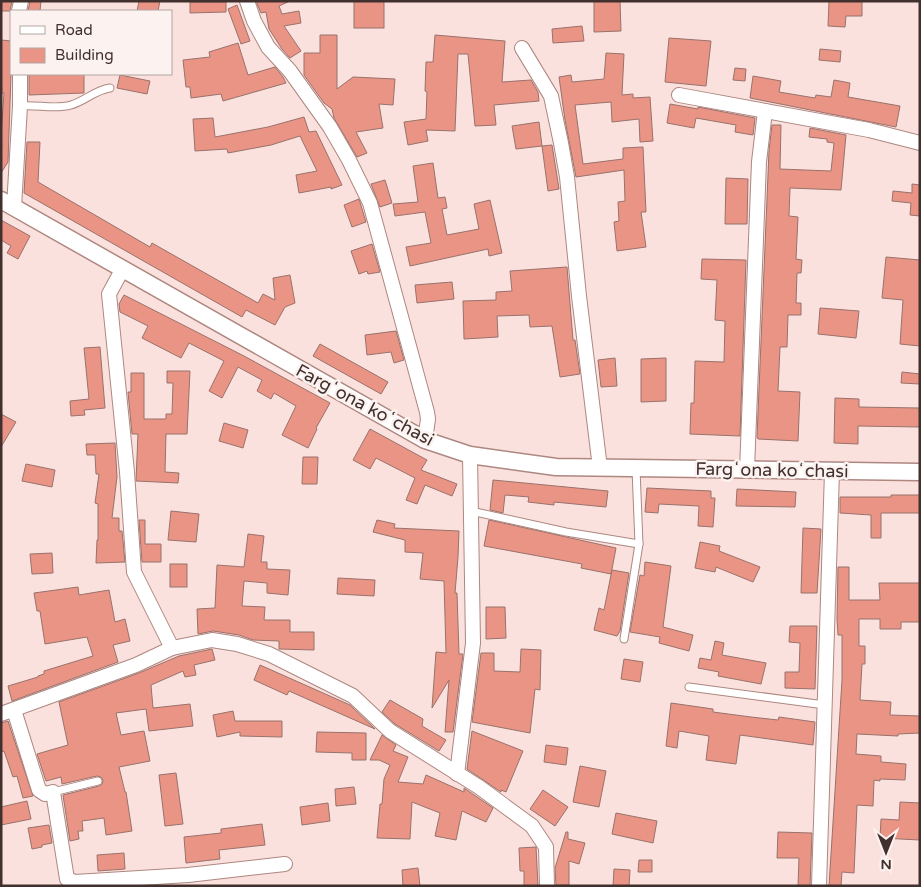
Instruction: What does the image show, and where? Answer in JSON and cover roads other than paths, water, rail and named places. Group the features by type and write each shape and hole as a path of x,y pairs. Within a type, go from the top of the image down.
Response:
{"street":[{"path":"246,1 254,21 268,46 290,71 330,127 370,203 427,412 425,440"},
{"path":"522,48 551,96 568,177 579,296 600,468"},
{"path":"8,204 20,106 20,75"},
{"path":"679,95 869,130 920,143"},
{"path":"747,470 759,172 765,111"},
{"name":"Fargʻona koʻchasi","path":"8,204 425,440 470,455 556,467 920,472"},
{"path":"122,270 109,294 134,572 172,648"},
{"path":"457,774 474,643 470,455"},
{"path":"819,886 832,471"},
{"path":"285,864 188,875 75,882 67,879 53,792 45,794 39,790 8,712 136,665 172,648 212,640 237,644 269,654 353,696 390,731 479,787 532,826 546,847 547,886"}],"lane":[{"path":"20,106 58,107 71,105 101,89 110,88"},
{"path":"624,639 639,544 636,468"},
{"path":"470,510 566,532 639,544"},
{"path":"689,687 825,705"},
{"path":"53,792 98,781"}]}
